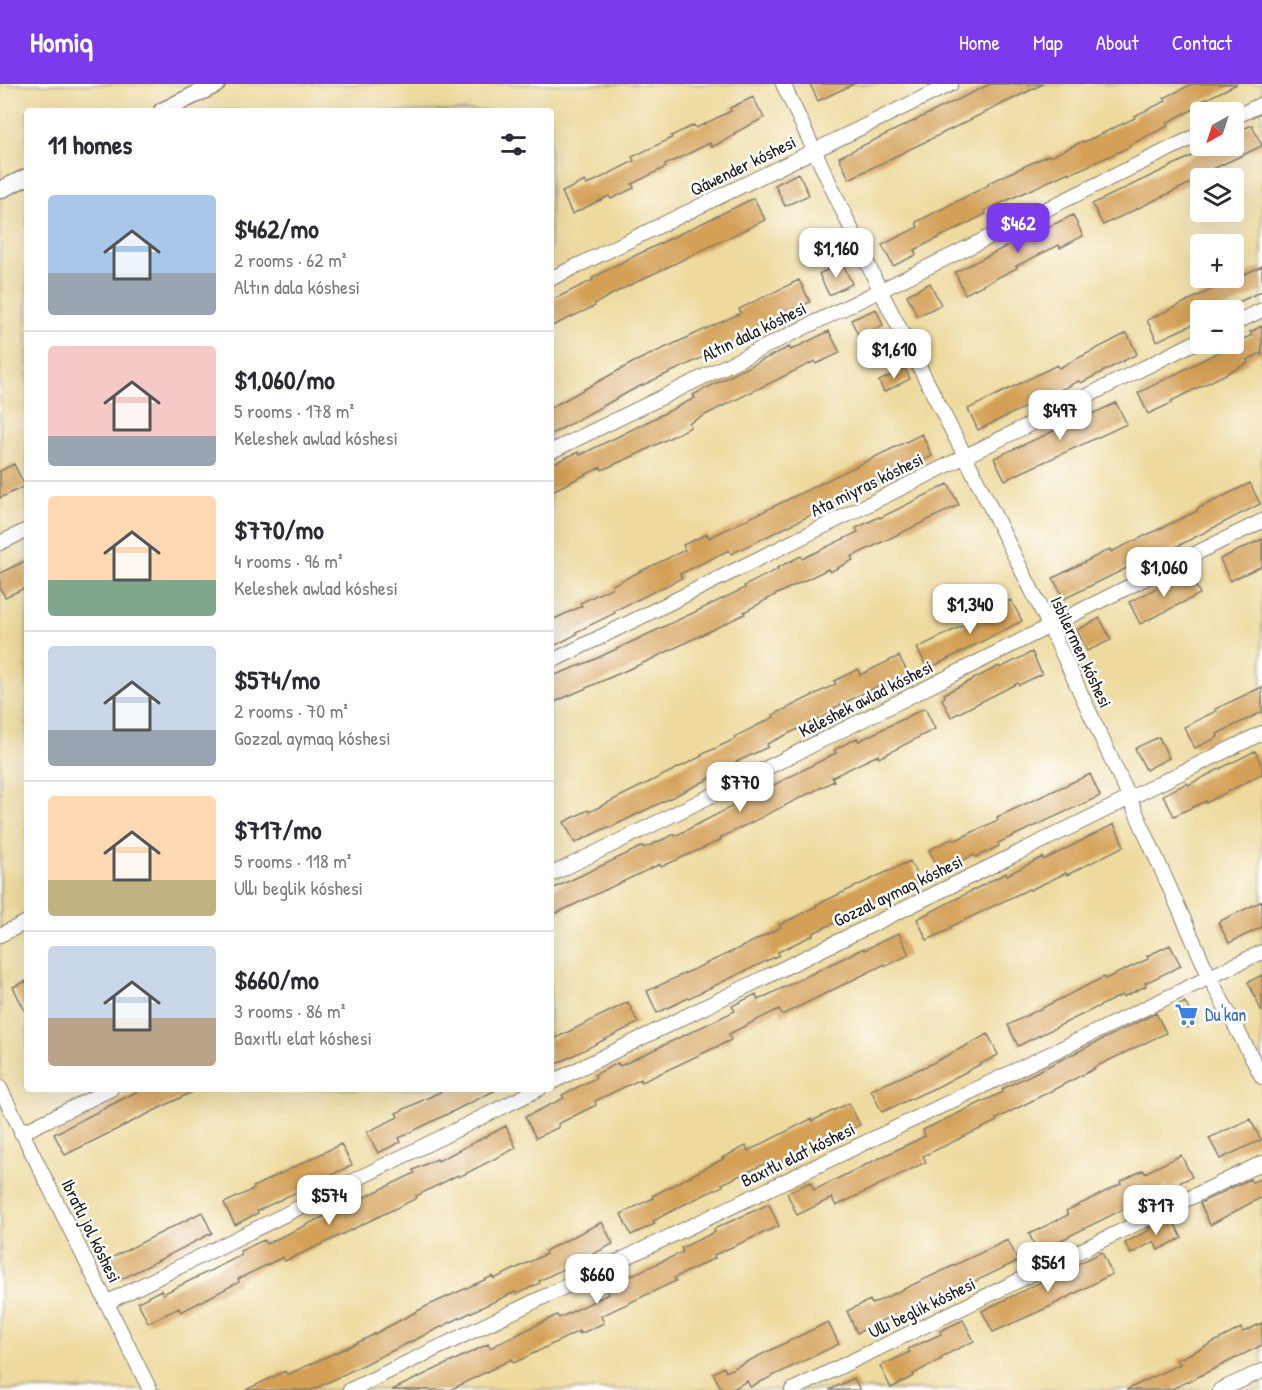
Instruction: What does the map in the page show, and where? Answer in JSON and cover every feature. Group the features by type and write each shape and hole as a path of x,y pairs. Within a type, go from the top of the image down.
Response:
{"main road":[{"path":"168,108 217,84"},
{"path":"0,190 24,178"}],"street":[{"name":"Isbilermen kóshesi","path":"783,84 813,152 880,290 1049,625 1210,978 1262,1077"},
{"name":"Qáwender kóshesi","path":"554,277 951,84"},
{"path":"1244,113 1262,104"},
{"name":"Altın dala kóshesi","path":"554,450 1190,139"},
{"path":"1244,319 1262,310"},
{"name":"Ata miyras kóshesi","path":"554,660 1190,345"},
{"name":"Keleshek awlad kóshesi","path":"554,873 896,705 1049,625 1262,521"},
{"path":"0,543 24,531"},
{"name":"Gozzal aymaq kóshesi","path":"554,1081 1262,733"},
{"path":"0,935 24,923"},
{"name":"Baxıtlı elat kóshesi","path":"350,1390 1262,952"},
{"name":"Ibratlı jol kóshesi","path":"0,1088 150,1390"},
{"path":"21,1133 105,1092"},
{"path":"106,1303 533,1092"},
{"name":"Ullı beglik kóshesi","path":"792,1390 1262,1163"},
{"path":"1220,1390 1262,1371"}],"sand":[{"path":"0,84 1262,84 1262,1390 0,1390"}],"building":[{"path":"810,84 854,84 818,101"},
{"path":"990,84 1043,84 849,179 839,157"},
{"path":"1192,84 1237,84 1200,102 1190,102 1190,111 1166,123 1168,126 1129,145 1130,147 984,211 986,214 914,250 916,255 893,266 882,245 918,227 916,222 989,185 988,183 1135,118 1134,116 1166,101 1164,98"},
{"path":"753,97 764,118 712,147 710,143 665,165 666,167 632,184 634,188 611,199 609,196 572,214 562,192 585,181 587,185 634,161 632,157 672,138 671,136 694,125 696,128"},
{"path":"1252,125 1262,146 1244,154 1244,129"},
{"path":"1192,156 1241,156 1215,168 1190,168 1190,183 1103,225 1092,204"},
{"path":"798,173 809,195 785,206 775,185"},
{"path":"754,198 765,220 626,287 594,304 595,306 554,325 554,299 593,280 592,278"},
{"path":"1073,215 1083,236 1016,266 1017,268 965,294 955,272 1018,241 1017,239"},
{"path":"842,262 852,284 829,295 819,274"},
{"path":"1262,266 1262,291 1243,300 1190,300 1190,326 1157,341 1147,320 1215,288 1244,288 1244,274"},
{"path":"799,280 810,302 740,335 743,339 634,389 554,433 554,406 634,362 741,313 739,309"},
{"path":"930,283 941,305 917,316 907,295"},
{"path":"876,309 883,325 859,337 851,320"},
{"path":"1262,326 1262,356 1261,353 1247,360 1248,363 1148,414 1138,393 1215,354 1244,354 1244,339 1252,335 1250,332"},
{"path":"829,331 840,353 816,364 815,361 689,423 691,427 638,454 602,470 601,467 554,490 554,463 578,452 580,455 695,398 693,395 734,374 789,347 791,350"},
{"path":"1127,333 1137,354 1081,383 1079,381 978,430 968,409 1057,365 1059,368"},
{"path":"905,368 910,379 884,392 879,381"},
{"path":"1116,403 1127,424 1005,480 994,458"},
{"path":"922,434 932,456 731,554 729,550 680,574 682,578 614,611 615,613 576,632 577,634 554,646 554,619 582,606 580,603 613,587 612,585 685,550 683,545 707,534 709,538"},
{"path":"14,464 24,486 0,498 0,471"},
{"path":"1250,483 1260,504 1136,567 1135,564 1064,599 1053,578 1110,549 1111,552 1197,511"},
{"path":"948,484 959,505 851,557 853,560 830,572 828,569 777,594 744,612 745,614 652,659 554,702 554,675 591,661 745,588 744,586 777,568 801,556 802,559 858,532 856,528"},
{"path":"1262,539 1262,566 1230,581 1220,559"},
{"path":"24,561 24,588 5,597 0,588 0,573"},
{"path":"1189,572 1200,594 1140,624 1129,602"},
{"path":"1011,600 1022,621 928,669 917,648"},
{"path":"1100,618 1111,640 1087,651 1077,630"},
{"path":"1032,652 1042,674 1019,685 1018,683 951,717 942,699 945,697 944,694"},
{"path":"899,656 910,677 886,689 884,683 834,708 835,711 767,744 768,747 734,763 735,765 699,784 575,843 564,822 588,810 589,812 735,739 734,737 836,684 834,681 858,669 860,675"},
{"path":"1262,687 1262,712 1217,734 1218,737 1195,748 1184,727 1216,711 1215,709"},
{"path":"925,708 935,729 879,758 878,755 832,777 834,781 720,838 721,840 661,867 660,864 554,914 554,888 643,846 644,848 675,834 675,836 836,753 834,750 857,738 859,741"},
{"path":"1159,737 1169,758 1146,770 1135,748"},
{"path":"1255,751 1262,766 1262,774 1206,803 1206,801 1174,816 1163,795"},
{"path":"1090,774 1100,796 998,843 999,846 976,857 974,855 940,871 929,850 953,838 954,841 998,820 997,817"},
{"path":"1114,824 1124,846 1067,875 1066,873 1029,889 927,940 917,919 1006,873 1007,875 1043,857 1044,860"},
{"path":"910,861 921,882 813,933 778,952 779,955 657,1013 647,991 746,945 816,905"},
{"path":"1262,901 1262,927 1229,943 1218,922"},
{"path":"899,933 909,955 886,966 885,964 782,1015 779,1009 729,1034 731,1040 642,1082 641,1079 595,1101 596,1105 536,1138 525,1117 564,1098 562,1095 596,1078 594,1075 618,1063 620,1066 735,1011 732,1006 756,994 758,1000"},
{"path":"1170,945 1181,966 1145,983 1146,986 1123,997 1122,995 1018,1046 1008,1025 1104,977 1105,979 1148,959 1147,956"},
{"path":"1262,975 1262,1012 1248,982"},
{"path":"24,982 24,1009 13,987"},
{"path":"628,1002 638,1023 554,1065 554,1039"},
{"path":"1185,1002 1196,1024 1187,1028 1176,1007"},
{"path":"1156,1013 1166,1033 1093,1068 996,1119 997,1121 923,1156 926,1162 836,1206 832,1198 797,1215 787,1193 810,1182 814,1190 925,1136 923,1130 1003,1092 1002,1089"},
{"path":"988,1034 998,1055 937,1087 882,1112 871,1090 933,1063"},
{"path":"136,1092 192,1092 65,1155 54,1134"},
{"path":"440,1092 492,1092 399,1138 401,1142 378,1153 367,1132 398,1117 396,1113"},
{"path":"849,1103 860,1125 836,1136 835,1134 770,1167 768,1162 722,1184 723,1186 653,1221 655,1224 631,1235 621,1214 746,1146 748,1151 811,1119 812,1121"},
{"path":"1250,1119 1261,1140 1220,1159 1209,1138"},
{"path":"506,1126 516,1148 318,1246 285,1261 283,1257 238,1279 239,1282 181,1312 179,1308 148,1323 138,1302 161,1290 163,1294 242,1255 240,1251 264,1240 266,1244 298,1229 415,1173 413,1170 437,1159 438,1161"},
{"path":"341,1144 352,1165 257,1211 258,1213 235,1225 224,1203"},
{"path":"1181,1155 1192,1177 1168,1188 1167,1185 1125,1206 1126,1208 1061,1240 1063,1244 1040,1255 1029,1234 1068,1215 1066,1211 1121,1184 1120,1182 1143,1170 1145,1173"},
{"path":"1262,1178 1262,1197 1210,1225 1200,1203 1250,1179 1252,1182"},
{"path":"769,1204 779,1226 714,1255 715,1258 674,1278 676,1281 601,1316 604,1323 580,1334 579,1331 514,1363 512,1359 450,1390 392,1390 488,1344 490,1348 557,1315 559,1318 609,1294 605,1287 683,1252 681,1248 715,1232 714,1229"},
{"path":"202,1212 212,1233 120,1280 109,1259"},
{"path":"1171,1217 1182,1238 1158,1250 1154,1241 1131,1254 1125,1243"},
{"path":"602,1222 613,1244 517,1294 515,1292 480,1308 312,1390 246,1390 285,1371 287,1375 365,1339 427,1306 493,1276 494,1279 546,1254 545,1251"},
{"path":"1008,1240 1018,1261 893,1320 891,1316 857,1333 847,1311 870,1300 872,1304"},
{"path":"1102,1252 1112,1274 1049,1307 993,1332 982,1311"},
{"path":"963,1320 974,1341 941,1357 942,1359 891,1388 880,1366 910,1352 908,1349 941,1334 940,1331"},
{"path":"828,1322 839,1344 750,1387 747,1381 731,1390 722,1390 713,1373 724,1367 726,1372"},
{"path":"1262,1323 1262,1345 1212,1370 1170,1390 1126,1390 1180,1364 1177,1360 1241,1328 1243,1332"},
{"path":"854,1378 860,1390 829,1390"}],"place":[{"name":"Du'kan","path":"1187,1015"}]}
